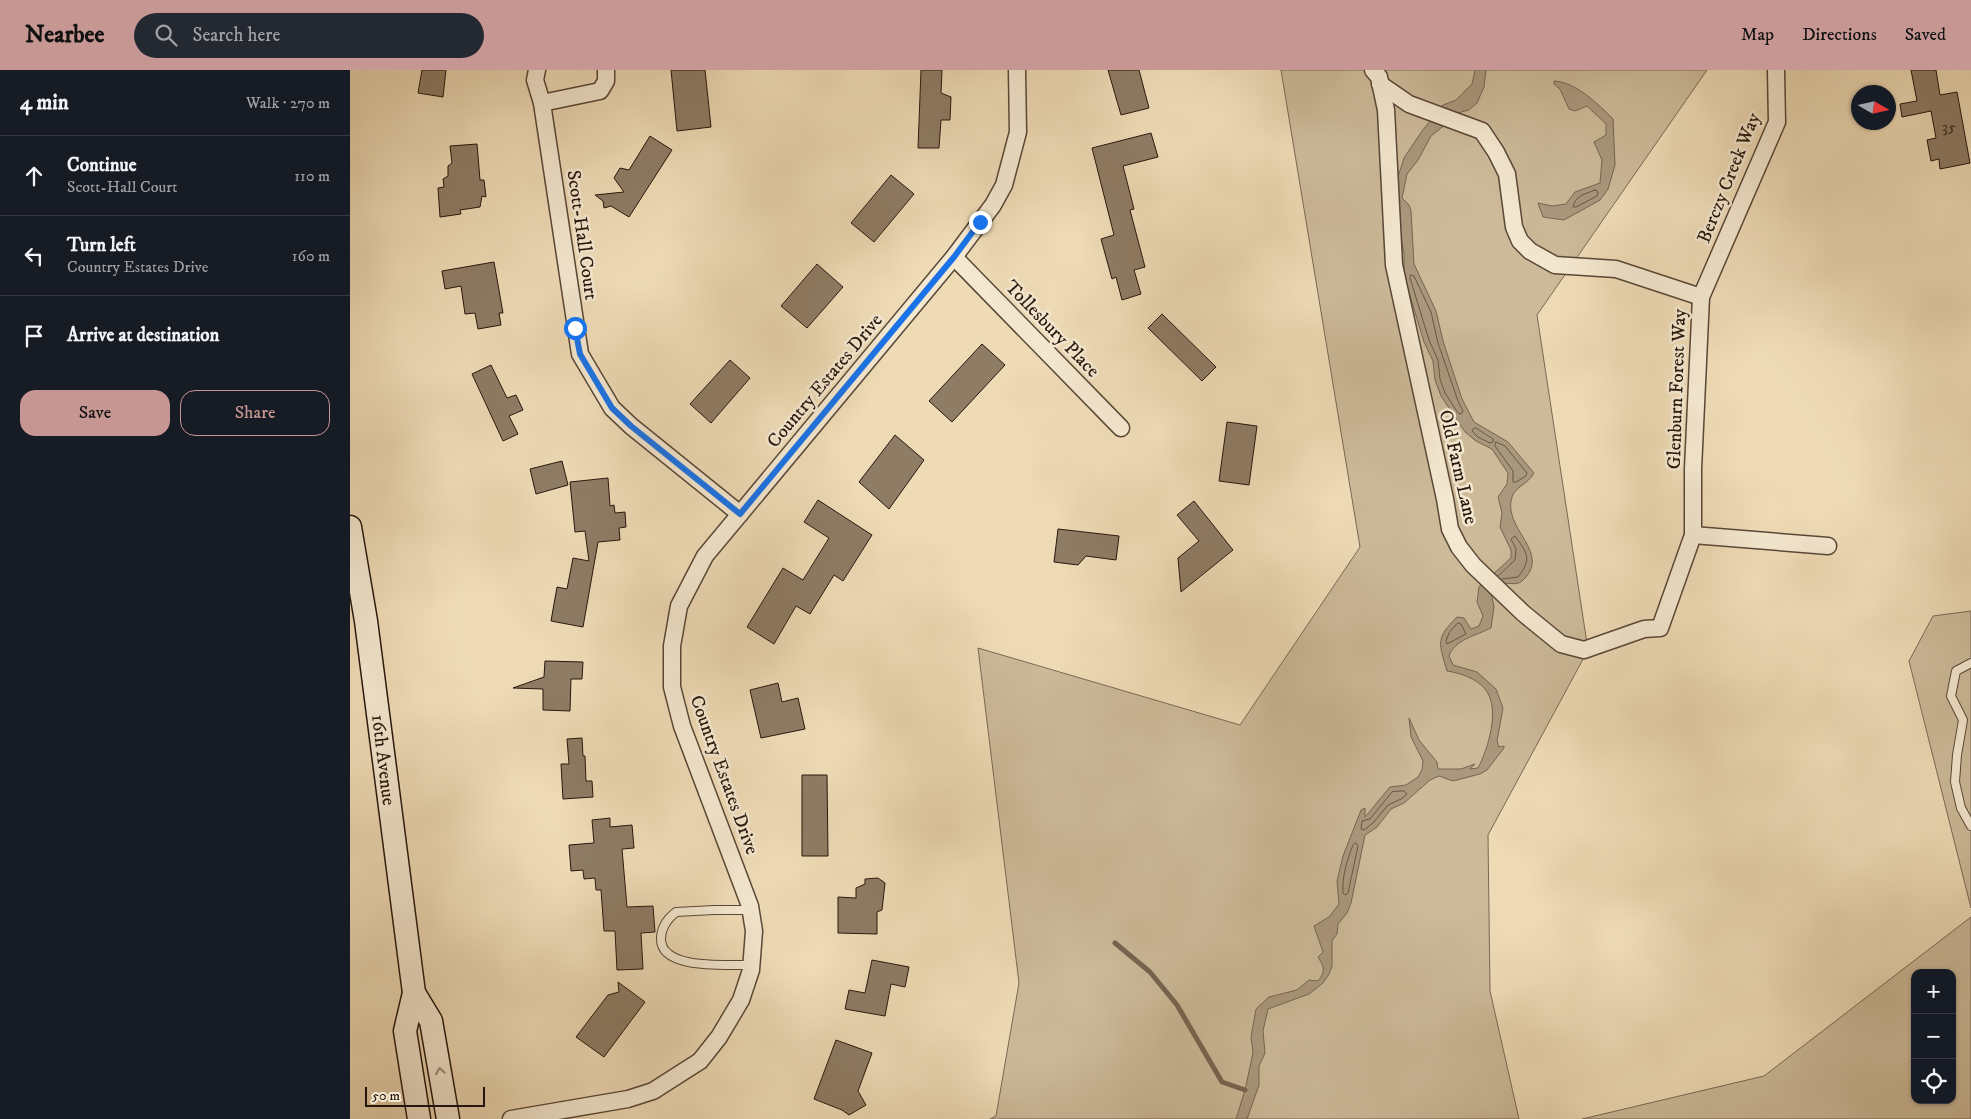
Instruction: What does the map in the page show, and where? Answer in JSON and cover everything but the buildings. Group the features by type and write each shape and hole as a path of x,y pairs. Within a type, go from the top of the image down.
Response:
{"main road":[{"name":"16th Avenue","path":"350,527 366,621 414,993 405,1031 419,1119"},
{"name":"16th Avenue","path":"414,993 431,1021 448,1119"}],"street":[{"name":"Scott-Hall Court","path":"536,70 535,80 542,103 580,354 612,408 631,426 740,514"},
{"path":"542,103 600,91 606,81 606,70"},
{"name":"Country Estates Drive","path":"511,1119 628,1099 653,1092 700,1061 719,1037 741,1000 752,964 754,931 751,910 736,865 682,726 672,687 672,646 679,606 705,556 954,257 993,205 1004,185 1018,132 1017,70"},
{"name":"Berczy Creek Way","path":"1701,297 1777,122 1776,70"},
{"name":"Glenburn Forest Way","path":"1376,77 1409,104 1482,131 1496,152 1507,174 1514,227 1520,241 1530,251 1555,265 1616,269 1701,297 1693,469 1693,535"},
{"name":"Old Farm Lane","path":"1376,77 1386,110 1394,265 1445,498 1450,529 1459,547 1473,565 1545,631 1561,644 1584,650 1644,629 1660,628 1693,535"},
{"name":"Tollesbury Place","path":"954,257 1121,428"},
{"path":"1693,535 1828,546"}],"lane":[{"path":"1971,663 1956,671 1951,696 1963,720 1955,782 1961,808 1971,826"},
{"path":"751,910 676,912 664,924 661,939 663,948 668,955 685,962 752,964"}],"shaded area":[{"path":"1281,70 1707,70 1537,315 1588,650 1488,835 1490,991 1519,1119 990,1119 996,1116 1019,983 978,648 1240,725 1360,547"},
{"path":"1971,611 1971,908 1909,661 1933,616"},
{"path":"1971,917 1971,1119 1582,1119 1764,1076"}],"water":[{"path":"1475,70 1486,70 1484,87 1477,103 1469,110 1461,112 1431,136 1418,160 1407,174 1402,198 1409,205 1411,211 1414,264 1436,311 1443,341 1462,399 1474,422 1508,442 1534,473 1528,481 1514,492 1511,501 1511,512 1530,552 1532,561 1530,571 1522,581 1515,584 1502,585 1491,592 1494,607 1491,628 1461,642 1452,650 1449,656 1453,665 1477,672 1496,689 1503,708 1497,741 1499,747 1504,746 1504,748 1487,770 1480,774 1453,781 1439,776 1430,780 1404,803 1391,809 1377,827 1365,835 1351,903 1347,913 1338,924 1337,934 1332,941 1332,966 1329,974 1323,983 1309,994 1268,1009 1263,1031 1265,1053 1259,1066 1259,1085 1247,1119 1236,1119 1253,1053 1251,1037 1256,1009 1269,997 1297,990 1309,980 1318,981 1323,972 1323,966 1318,957 1323,952 1314,926 1329,917 1339,904 1337,881 1343,856 1361,810 1365,808 1365,817 1390,787 1406,785 1418,777 1422,770 1423,761 1411,737 1409,718 1419,740 1437,762 1438,769 1461,769 1475,764 1470,769 1478,768 1489,740 1492,717 1490,697 1477,682 1447,671 1441,642 1445,631 1457,617 1464,618 1471,629 1479,626 1483,616 1477,602 1479,587 1511,558 1511,550 1500,527 1502,513 1498,497 1507,484 1508,473 1492,449 1476,441 1465,432 1441,396 1435,380 1433,361 1424,342 1404,276 1404,254 1396,212 1396,183 1404,158 1422,131 1443,105 1456,100 1472,84"},
{"path":"1554,81 1570,85 1578,90 1594,101 1613,119 1615,165 1608,189 1600,200 1564,220 1543,217 1538,203 1552,206 1566,204 1575,192 1600,183 1602,160 1594,142 1606,135 1606,124 1587,106 1575,111 1569,109 1560,89 1554,84"}],"waterway":[{"path":"1115,943 1150,972 1177,1005 1222,1082 1245,1090"}],"route":[{"path":"575,328 580,354 612,408 631,426 740,514 954,257 980,222"}]}
